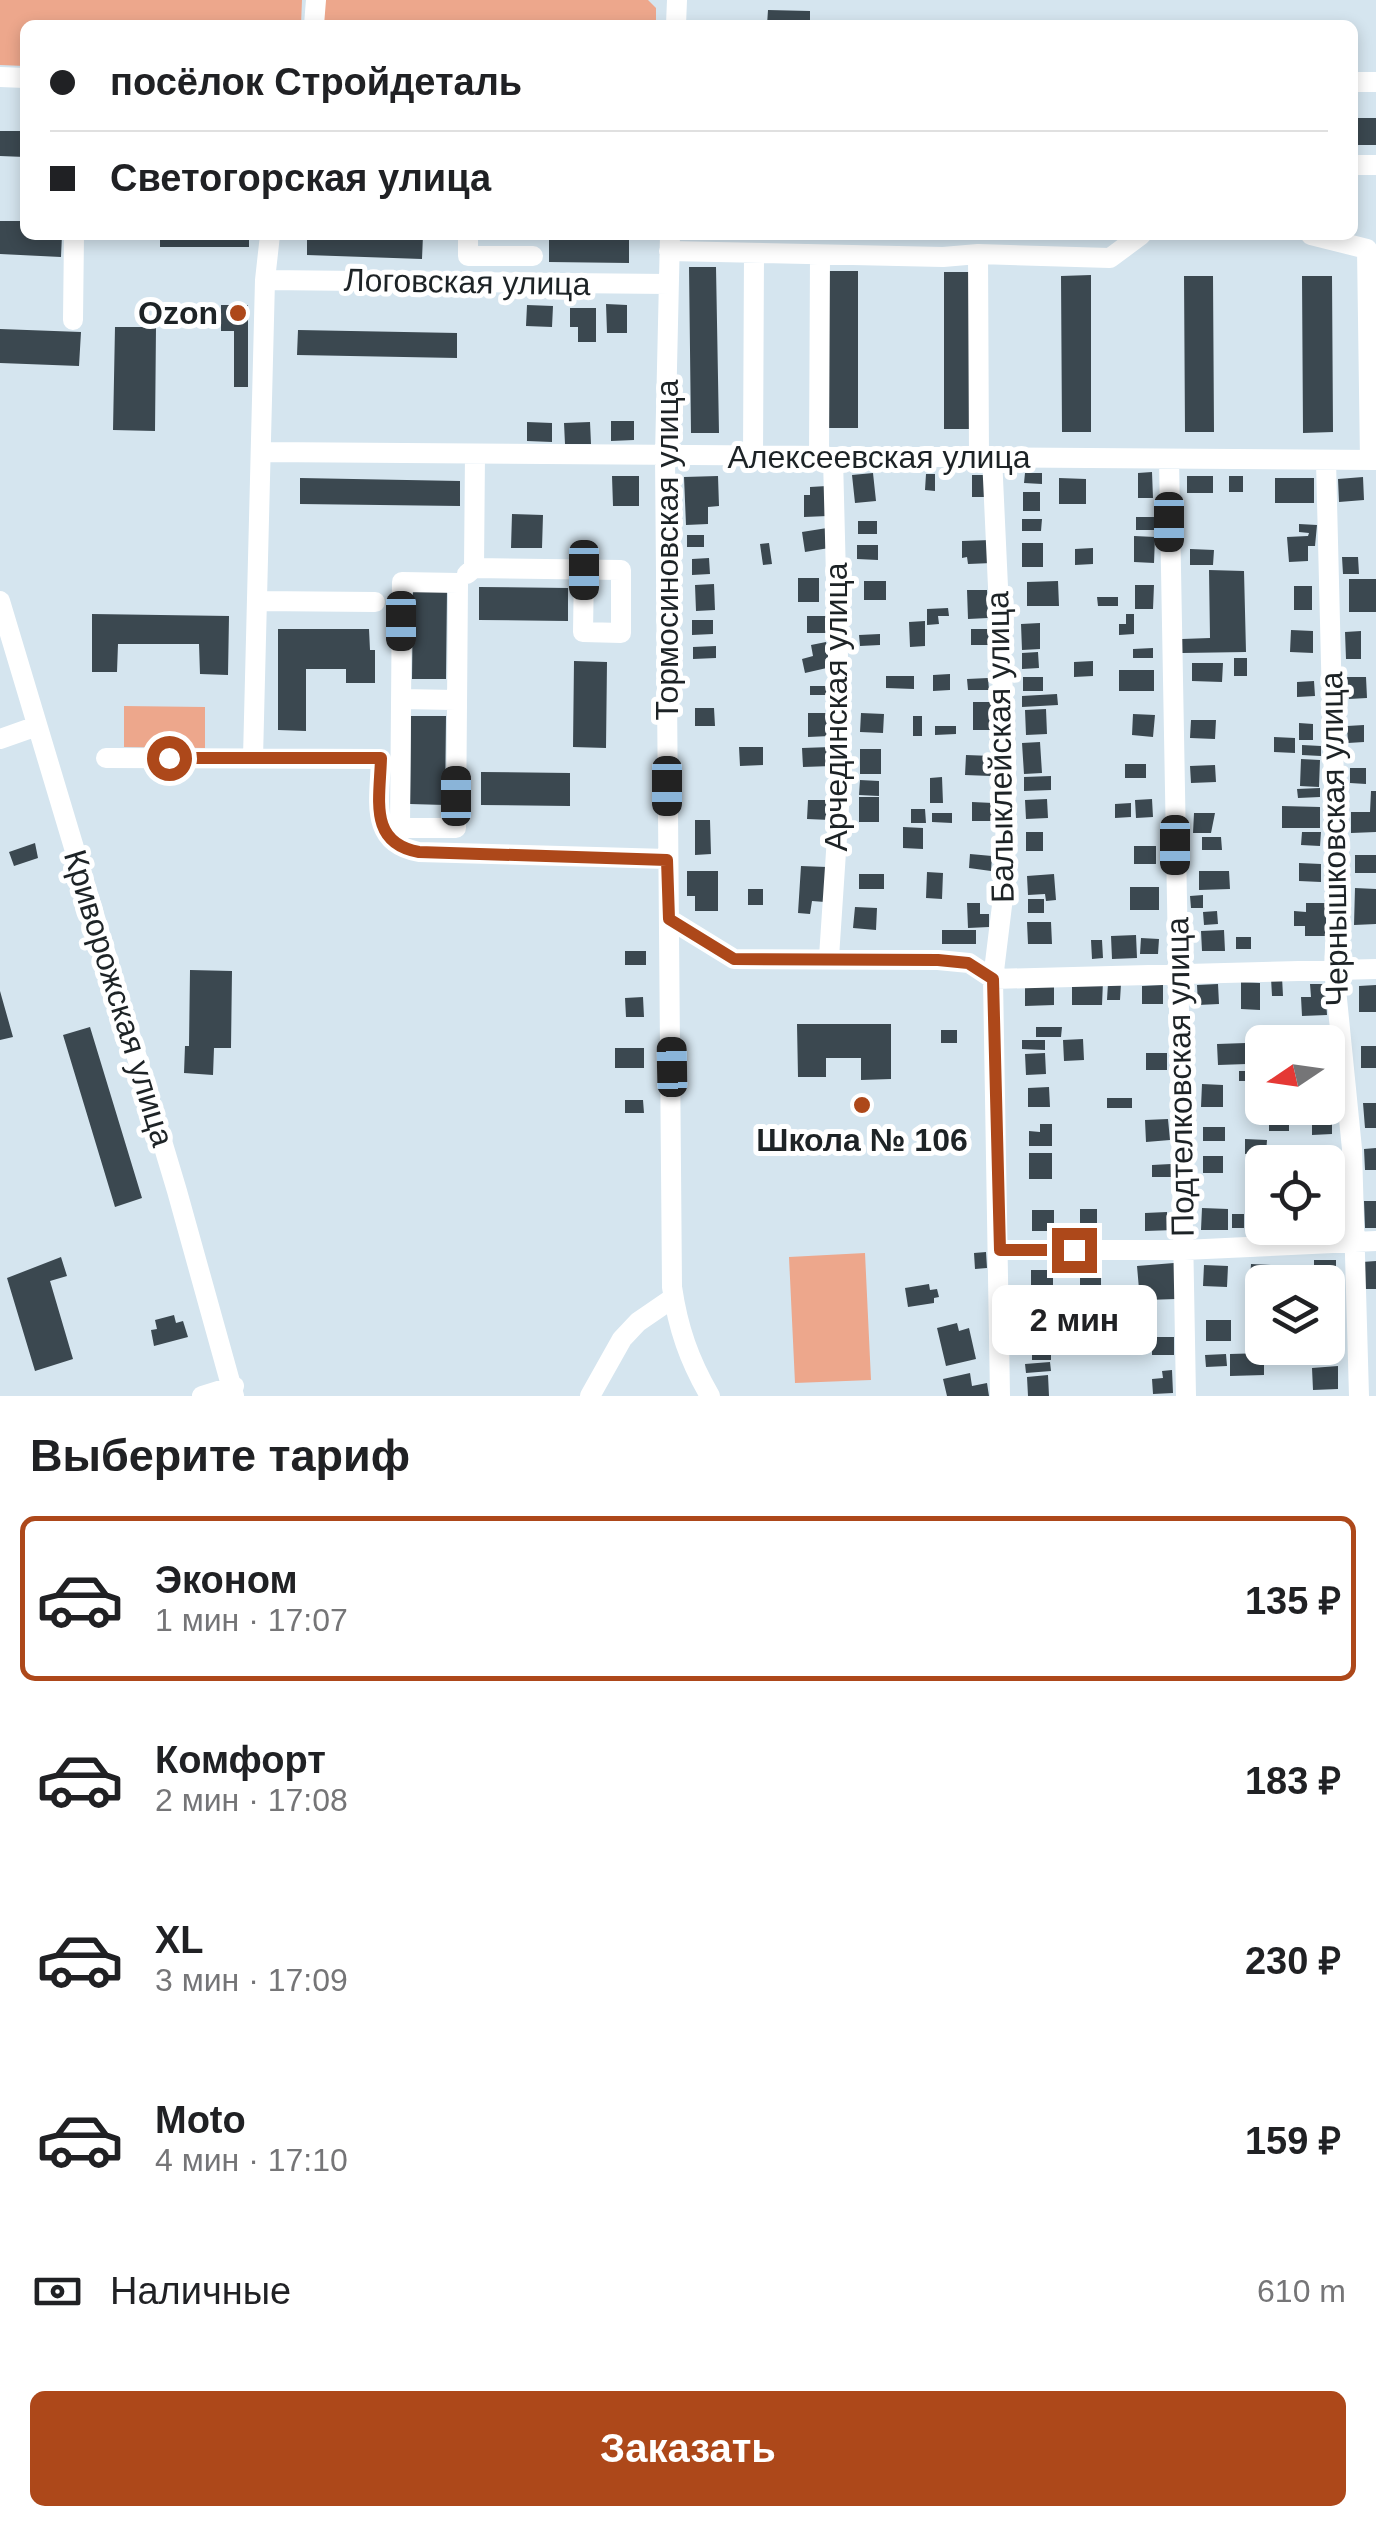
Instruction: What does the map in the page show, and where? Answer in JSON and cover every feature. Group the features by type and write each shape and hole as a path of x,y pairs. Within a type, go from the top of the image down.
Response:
{"street":[{"path":"73,320 74,240"},
{"path":"253,758 270,240"},
{"path":"468,240 468,256 533,246 534,282"},
{"path":"717,254 730,240"},
{"path":"822,255 835,240"},
{"path":"670,243 717,254 1110,258 1134,240"},
{"path":"1329,240 1367,250 1373,460"},
{"name":"Тормосиновская улица","path":"670,243 665,456 673,1298 677,1325 690,1362 710,1396"},
{"path":"753,456 754,254"},
{"name":"Балыклейская улица","path":"978,254 985,457 1006,760 1004,895 993,979 1000,1396"},
{"name":"Арчединская улица","path":"822,255 826,458 841,778 830,957"},
{"name":"Логовская улица","path":"266,280 669,284"},
{"name":"Алексеевская улица","path":"263,452 1373,460"},
{"path":"474,568 476,454"},
{"name":"Подтелковская улица","path":"1169,459 1186,1396"},
{"name":"Чернышковская улица","path":"1326,461 1337,904 1334,969 1352,1148 1358,1396"},
{"path":"584,570 474,568 458,582 402,582 401,699 380,821 400,849 419,852 667,860"},
{"path":"391,759 400,828 456,828 458,582"},
{"name":"Криворожская улица","path":"0,601 234,1391"},
{"path":"257,601 375,602"},
{"path":"401,699 456,700"},
{"path":"0,739 38,726"},
{"path":"106,758 391,759"},
{"path":"669,919 734,959 830,957 968,963 993,979 1376,969"},
{"path":"1000,1250 1184,1250 1376,1241"},
{"path":"590,1396 622,1339 638,1322 673,1298"},
{"path":"202,1396 234,1391"}],"shaded area":[{"path":"0,0 302,0 301,20 20,20 20,66 0,65"},
{"path":"323,0 648,0 656,8 656,20 322,20"},
{"path":"124,706 205,707 205,748 124,747"},
{"path":"865,1253 871,1380 795,1383 789,1257"}],"building":[{"path":"768,10 810,11 810,20 767,20"},
{"path":"1358,118 1376,118 1376,145 1358,145"},
{"path":"0,131 20,131 20,157 0,156"},
{"path":"0,221 20,221 20,240 62,240 61,257 0,254"},
{"path":"160,240 249,240 249,247 160,247"},
{"path":"307,240 423,240 422,259 307,255"},
{"path":"549,240 629,240 629,263 549,262"},
{"path":"689,267 716,267 719,433 691,433"},
{"path":"828,271 858,271 858,428 829,428"},
{"path":"944,272 973,272 974,429 944,429"},
{"path":"1091,275 1091,432 1062,432 1061,276"},
{"path":"1184,276 1213,276 1214,432 1185,432"},
{"path":"1302,276 1332,276 1333,432 1303,433"},
{"path":"606,304 627,305 627,333 607,333"},
{"path":"221,305 248,305 248,387 234,387 234,331 221,331"},
{"path":"527,305 553,306 552,327 526,326"},
{"path":"570,308 596,308 596,342 578,342 578,327 570,327"},
{"path":"115,327 156,327 155,431 113,430"},
{"path":"0,329 81,332 79,366 0,363"},
{"path":"298,330 457,333 457,358 297,355"},
{"path":"611,421 634,421 634,440 611,441"},
{"path":"527,422 552,423 552,442 527,441"},
{"path":"590,422 591,444 565,444 564,423"},
{"path":"1152,472 1153,498 1138,498 1138,473"},
{"path":"873,473 876,501 855,503 852,475"},
{"path":"1025,473 1042,473 1042,484 1024,483"},
{"path":"926,474 935,474 935,491 925,490"},
{"path":"972,475 988,475 988,497 972,497"},
{"path":"612,476 639,476 639,506 613,506"},
{"path":"718,476 719,506 708,507 708,524 686,525 684,477"},
{"path":"1187,476 1213,476 1213,493 1187,493"},
{"path":"1229,476 1243,476 1243,492 1229,492"},
{"path":"1363,477 1364,500 1339,502 1338,479"},
{"path":"300,478 460,481 460,506 300,504"},
{"path":"1059,478 1086,479 1086,504 1059,504"},
{"path":"1275,478 1314,478 1314,503 1275,503"},
{"path":"827,486 828,516 804,517 804,495 810,495 810,487"},
{"path":"1023,492 1040,492 1040,511 1023,511"},
{"path":"512,514 543,515 542,548 511,548"},
{"path":"1136,517 1155,517 1155,530 1136,530"},
{"path":"1022,519 1042,519 1041,531 1022,531"},
{"path":"858,521 877,521 877,534 858,534"},
{"path":"1299,524 1317,525 1315,546 1308,546 1308,561 1289,562 1287,537 1309,533 1299,532"},
{"path":"827,528 829,548 805,552 802,532"},
{"path":"687,535 704,535 704,547 687,547"},
{"path":"1134,536 1155,537 1154,563 1134,562"},
{"path":"991,540 992,563 968,564 967,557 962,558 962,541"},
{"path":"769,543 772,564 763,565 760,544"},
{"path":"1022,543 1043,543 1043,567 1022,567"},
{"path":"857,545 878,545 878,560 857,559"},
{"path":"1093,548 1093,564 1075,565 1075,549"},
{"path":"1190,549 1214,550 1213,565 1190,565"},
{"path":"1342,557 1358,557 1359,574 1343,574"},
{"path":"709,558 710,574 692,575 692,559"},
{"path":"1209,570 1244,571 1246,652 1182,653 1182,639 1210,638"},
{"path":"798,578 819,578 819,602 798,602"},
{"path":"1349,579 1376,579 1376,612 1349,612"},
{"path":"864,581 886,581 886,600 864,600"},
{"path":"1058,581 1059,606 1027,606 1027,582"},
{"path":"714,584 715,610 696,611 695,585"},
{"path":"1135,585 1154,585 1153,609 1135,609"},
{"path":"1294,586 1312,586 1312,610 1294,610"},
{"path":"479,587 568,588 568,621 479,620"},
{"path":"413,590 447,591 446,679 412,679"},
{"path":"967,590 987,590 988,618 968,619"},
{"path":"1097,597 1118,597 1118,606 1098,606"},
{"path":"948,608 949,616 938,616 939,624 927,625 927,609"},
{"path":"92,614 229,616 228,675 200,674 199,644 118,644 117,672 92,672"},
{"path":"1126,614 1134,614 1134,634 1119,635 1119,624 1126,624"},
{"path":"807,616 827,616 827,633 807,633"},
{"path":"692,620 713,620 713,634 692,635"},
{"path":"925,621 925,646 910,647 909,622"},
{"path":"1040,623 1040,649 1022,650 1021,624"},
{"path":"278,629 369,629 370,650 375,650 375,683 346,683 346,669 306,669 306,731 278,730"},
{"path":"971,629 988,629 989,645 971,645"},
{"path":"1291,630 1313,631 1313,653 1290,652"},
{"path":"1361,631 1361,659 1346,659 1345,632"},
{"path":"880,634 880,645 860,646 859,635"},
{"path":"826,642 831,667 805,673 802,659 813,656 811,645"},
{"path":"716,646 716,658 693,659 693,647"},
{"path":"1153,648 1153,658 1133,658 1133,649"},
{"path":"1038,652 1039,668 1022,669 1022,653"},
{"path":"1234,658 1247,658 1247,676 1234,676"},
{"path":"574,661 607,662 606,748 573,747"},
{"path":"1093,661 1093,676 1074,677 1074,662"},
{"path":"1192,663 1223,663 1222,682 1192,681"},
{"path":"1119,670 1154,670 1154,691 1119,691"},
{"path":"950,674 950,690 933,691 933,675"},
{"path":"886,676 914,676 914,689 886,688"},
{"path":"1023,677 1043,677 1043,691 1023,691"},
{"path":"1347,677 1366,677 1367,698 1349,699"},
{"path":"988,678 989,690 968,690 967,679"},
{"path":"1314,681 1315,696 1297,697 1297,682"},
{"path":"810,686 831,686 831,695 810,695"},
{"path":"1057,694 1058,705 1022,707 1022,696"},
{"path":"973,702 992,702 992,730 973,730"},
{"path":"695,708 714,708 715,726 695,726"},
{"path":"1046,709 1047,734 1026,735 1025,710"},
{"path":"808,713 830,713 830,736 808,737"},
{"path":"861,713 884,714 883,733 860,732"},
{"path":"1133,714 1155,715 1153,737 1132,735"},
{"path":"411,716 446,716 445,805 410,804"},
{"path":"913,716 922,716 922,736 913,736"},
{"path":"1191,720 1216,720 1215,739 1190,738"},
{"path":"1299,723 1313,724 1313,740 1299,740"},
{"path":"1364,725 1364,742 1348,743 1347,726"},
{"path":"935,726 956,726 956,734 935,735"},
{"path":"1274,737 1295,738 1295,753 1274,752"},
{"path":"1040,742 1042,773 1024,774 1022,743"},
{"path":"1302,745 1321,746 1321,756 1302,755"},
{"path":"739,747 763,747 763,765 740,766"},
{"path":"831,747 832,766 803,767 802,748"},
{"path":"860,749 881,749 881,774 860,774"},
{"path":"966,755 992,756 991,776 965,775"},
{"path":"1301,759 1320,760 1319,787 1300,786"},
{"path":"1125,764 1146,764 1146,778 1125,778"},
{"path":"1215,765 1216,782 1191,783 1190,766"},
{"path":"1350,768 1366,768 1366,784 1350,783"},
{"path":"481,772 570,773 570,806 481,805"},
{"path":"1051,776 1051,790 1024,791 1024,777"},
{"path":"942,777 943,803 930,803 930,778"},
{"path":"860,780 879,781 879,796 859,795"},
{"path":"1320,788 1320,797 1298,798 1297,789"},
{"path":"1371,791 1376,791 1376,832 1351,833 1351,812 1370,812"},
{"path":"859,797 879,797 879,822 859,822"},
{"path":"1047,799 1048,818 1026,819 1025,800"},
{"path":"1152,799 1153,817 1136,818 1135,800"},
{"path":"808,800 830,800 830,820 807,819"},
{"path":"972,802 993,803 992,821 972,821"},
{"path":"1131,803 1131,817 1115,818 1115,804"},
{"path":"1282,806 1320,807 1320,828 1282,828"},
{"path":"911,809 925,809 926,823 911,823"},
{"path":"932,813 952,813 952,823 932,822"},
{"path":"1194,813 1215,813 1211,833 1193,833"},
{"path":"695,820 710,820 711,854 695,855"},
{"path":"903,827 923,828 923,849 903,848"},
{"path":"1026,832 1043,832 1043,851 1026,851"},
{"path":"1302,832 1321,832 1320,846 1301,845"},
{"path":"1202,837 1221,837 1222,850 1202,850"},
{"path":"35,843 38,858 14,866 9,852"},
{"path":"1134,846 1156,846 1156,864 1134,864"},
{"path":"970,854 992,856 991,871 969,868"},
{"path":"1355,855 1376,855 1376,873 1355,873"},
{"path":"1299,863 1321,864 1321,882 1299,881"},
{"path":"801,866 827,867 825,902 812,901 810,914 798,913"},
{"path":"687,871 718,871 718,911 695,911 695,896 687,896"},
{"path":"1199,871 1229,871 1230,889 1199,890"},
{"path":"927,872 943,873 942,899 926,898"},
{"path":"859,874 884,874 884,889 859,889"},
{"path":"1054,874 1056,900 1046,901 1045,894 1028,895 1027,876"},
{"path":"1130,887 1159,887 1159,910 1130,910"},
{"path":"1355,888 1376,889 1376,924 1354,925"},
{"path":"748,889 763,889 763,905 748,905"},
{"path":"1203,895 1203,908 1191,908 1190,896"},
{"path":"1028,899 1044,899 1044,913 1028,913"},
{"path":"967,903 980,903 980,914 989,914 989,927 968,928"},
{"path":"1306,903 1326,903 1326,936 1305,936 1305,926 1294,926 1294,911 1306,912"},
{"path":"855,907 877,908 876,930 853,928"},
{"path":"1217,911 1218,924 1204,925 1203,912"},
{"path":"1027,922 1051,922 1052,944 1028,944"},
{"path":"942,930 976,930 976,944 942,944"},
{"path":"1224,930 1225,951 1202,951 1201,931"},
{"path":"1136,935 1137,958 1112,959 1111,936"},
{"path":"1236,937 1251,937 1251,949 1236,949"},
{"path":"1141,938 1159,939 1158,954 1140,954"},
{"path":"1091,940 1102,940 1103,958 1092,959"},
{"path":"625,951 646,951 646,965 625,965"},
{"path":"190,970 232,971 231,1048 214,1048 213,1075 184,1073 185,1046 189,1046"},
{"path":"1282,977 1283,996 1272,996 1271,978"},
{"path":"1072,981 1103,981 1102,1005 1072,1005"},
{"path":"1241,982 1260,983 1260,1010 1241,1009"},
{"path":"1108,983 1121,984 1120,1000 1107,1000"},
{"path":"1218,984 1219,1004 1198,1005 1197,985"},
{"path":"1310,984 1325,984 1327,1015 1302,1016 1301,997 1311,997"},
{"path":"1025,985 1054,985 1054,1005 1025,1006"},
{"path":"1163,985 1163,1004 1142,1004 1142,986"},
{"path":"1376,985 1376,1012 1359,1012 1359,986"},
{"path":"0,991 13,1037 0,1040"},
{"path":"643,997 644,1017 626,1017 625,998"},
{"path":"797,1024 891,1024 891,1079 861,1080 861,1058 826,1058 826,1077 798,1077"},
{"path":"90,1027 142,1198 115,1207 63,1035"},
{"path":"1036,1027 1062,1027 1061,1037 1036,1037"},
{"path":"941,1030 957,1030 957,1043 941,1043"},
{"path":"1083,1039 1084,1060 1064,1061 1063,1040"},
{"path":"1022,1040 1045,1040 1045,1050 1022,1049"},
{"path":"1245,1043 1245,1064 1218,1065 1217,1044"},
{"path":"1361,1046 1376,1046 1376,1068 1361,1068"},
{"path":"615,1048 644,1048 644,1068 615,1068"},
{"path":"1045,1053 1046,1074 1026,1075 1025,1054"},
{"path":"1146,1053 1167,1053 1167,1070 1146,1070"},
{"path":"1202,1084 1223,1085 1223,1107 1201,1107"},
{"path":"1049,1087 1050,1107 1028,1107 1028,1088"},
{"path":"1107,1098 1132,1098 1132,1108 1107,1108"},
{"path":"625,1100 643,1100 644,1113 625,1113"},
{"path":"1363,1103 1376,1103 1376,1128 1365,1128"},
{"path":"1168,1119 1170,1140 1146,1142 1145,1120"},
{"path":"1040,1124 1052,1124 1052,1146 1029,1146 1029,1131 1040,1132"},
{"path":"1269,1125 1289,1125 1289,1131 1269,1131"},
{"path":"1312,1125 1332,1125 1332,1134 1312,1135"},
{"path":"1203,1127 1225,1127 1225,1141 1203,1141"},
{"path":"1245,1139 1267,1140 1267,1145 1245,1145"},
{"path":"1376,1148 1376,1170 1365,1170 1364,1149"},
{"path":"1029,1153 1052,1153 1052,1179 1029,1179"},
{"path":"1203,1156 1223,1156 1223,1173 1203,1173"},
{"path":"1171,1164 1171,1177 1152,1177 1152,1165"},
{"path":"1364,1201 1376,1201 1376,1228 1365,1228"},
{"path":"1202,1208 1228,1209 1228,1230 1201,1230"},
{"path":"1080,1209 1097,1209 1097,1231 1080,1231"},
{"path":"1032,1210 1054,1210 1054,1231 1032,1231"},
{"path":"1167,1212 1167,1217 1174,1217 1174,1230 1145,1231 1145,1213"},
{"path":"1232,1214 1244,1214 1244,1228 1232,1228"},
{"path":"986,1252 987,1268 975,1269 974,1253"},
{"path":"61,1257 67,1276 50,1281 73,1359 35,1371 7,1278"},
{"path":"1314,1260 1336,1260 1336,1265 1314,1265"},
{"path":"1376,1261 1376,1289 1362,1289 1362,1262"},
{"path":"1174,1263 1176,1299 1146,1300 1146,1288 1139,1289 1137,1266"},
{"path":"1204,1265 1228,1266 1227,1287 1203,1286"},
{"path":"1080,1266 1101,1266 1101,1285 1080,1285"},
{"path":"1031,1270 1047,1270 1047,1277 1053,1277 1053,1290 1031,1290"},
{"path":"929,1284 930,1290 937,1289 939,1297 934,1298 934,1303 908,1307 905,1288"},
{"path":"174,1315 176,1323 183,1321 188,1337 154,1346 151,1330 157,1329 155,1320"},
{"path":"1206,1320 1231,1320 1231,1341 1206,1341"},
{"path":"1138,1321 1155,1322 1155,1332 1138,1332"},
{"path":"957,1323 959,1331 969,1328 976,1359 946,1366 937,1328"},
{"path":"1152,1337 1174,1337 1174,1355 1152,1355"},
{"path":"1032,1338 1051,1338 1051,1360 1032,1360"},
{"path":"1226,1354 1227,1366 1206,1367 1205,1355"},
{"path":"1230,1354 1245,1354 1245,1365 1264,1365 1264,1375 1230,1376"},
{"path":"1050,1362 1051,1371 1026,1373 1025,1364"},
{"path":"1338,1366 1338,1389 1313,1390 1312,1368"},
{"path":"1172,1370 1173,1393 1153,1394 1152,1379 1163,1378 1162,1371"},
{"path":"970,1373 972,1386 987,1383 989,1396 947,1396 943,1379"},
{"path":"1048,1375 1049,1396 1028,1396 1027,1377"}],"place":[{"name":"Ozon","path":"238,313"},
{"name":"Школа № 106","path":"862,1105"}],"route":[{"path":"169,758 381,758 380,821 400,849 667,860 669,919 734,959 830,957 968,963 993,979 1000,1250 1074,1250"}]}
